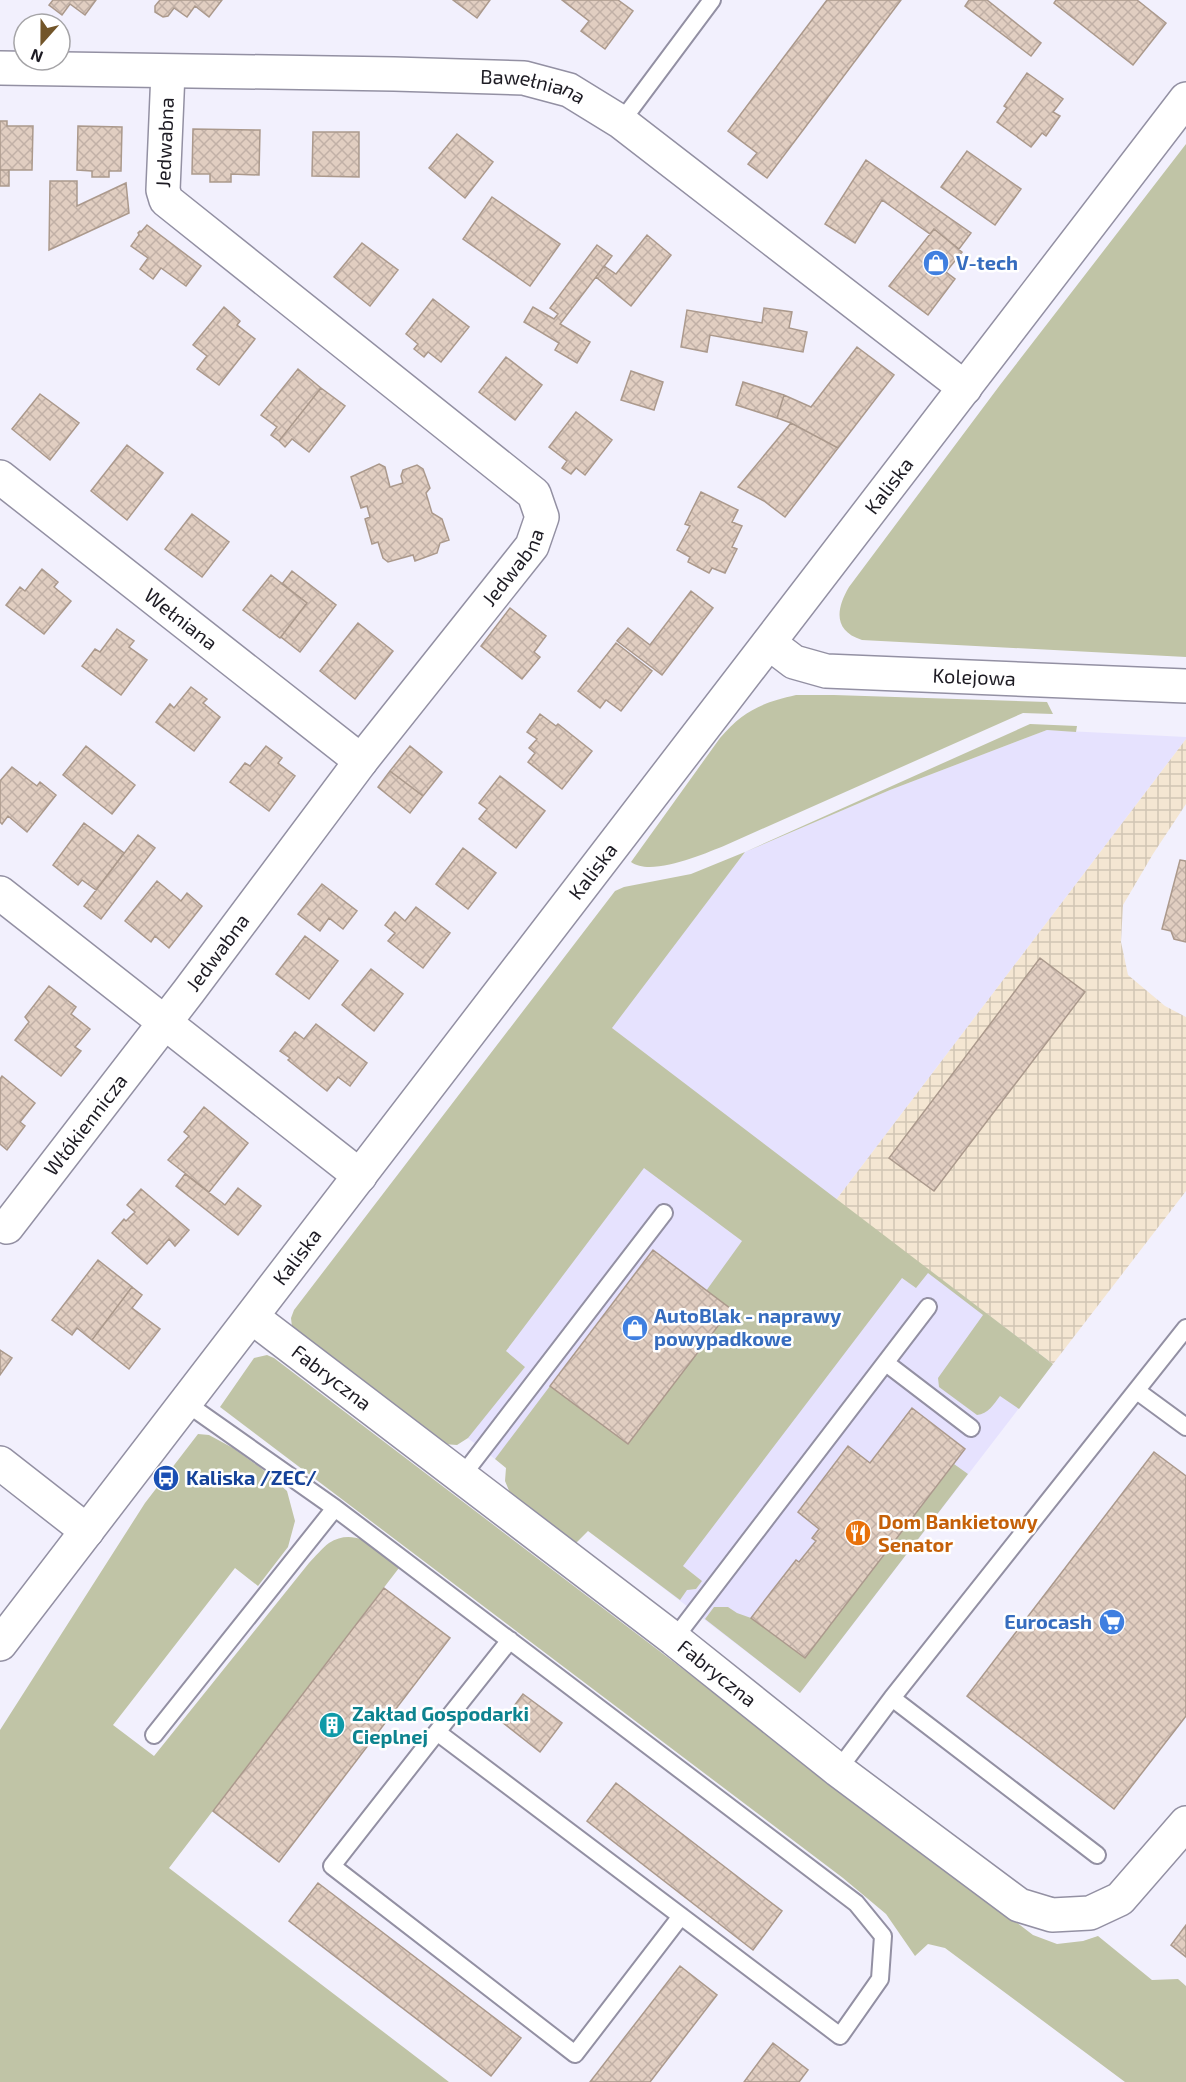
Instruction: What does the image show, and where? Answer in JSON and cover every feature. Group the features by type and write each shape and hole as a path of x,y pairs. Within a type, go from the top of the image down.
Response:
{"street":[{"name":"Bawełniana","path":"0,68 524,78 569,90 621,122 965,388"},
{"name":"Jedwabna","path":"164,1023 361,761 532,546 542,517 534,494 166,200 163,190 168,72"},
{"name":"Kaliska","path":"0,1644 1186,99"},
{"name":"Wełniana","path":"0,477 361,761"},
{"name":"Kolejowa","path":"769,643 794,662 826,671 1186,686"},
{"path":"0,893 360,1176"},
{"name":"Włókiennicza","path":"7,1227 164,1023"},
{"name":"Fabryczna","path":"252,1317 674,1639 838,1770 1019,1905 1052,1915 1090,1913 1120,1899 1183,1832"},
{"path":"0,1463 87,1531"}],"lane":[{"path":"621,122 712,0"},
{"path":"462,1476 664,1214"},
{"path":"674,1639 928,1307"},
{"path":"838,1770 892,1698 1186,1328"},
{"path":"886,1363 971,1428"},
{"path":"1137,1391 1186,1427"},
{"path":"186,1403 335,1508 856,1903 883,1936 880,1979 840,2036 437,1732"},
{"path":"154,1735 335,1508"},
{"path":"510,1640 332,1866 575,2054 681,1916"},
{"path":"892,1698 1097,1855"}],"shaded area":[{"path":"1047,730 1186,737 1186,739 836,1200 1053,1364 800,1693 361,1356 745,852 890,790"},
{"path":"1186,739 1186,804 1123,905 1121,942 1128,975 1165,1006 1186,1017 1186,1191 1053,1364 836,1200"}],"green space":[{"path":"1186,144 1186,657 862,640 853,636 846,631 840,618 841,603 849,587 1000,385"},
{"path":"796,695 1047,702 1053,714 1023,713 692,858 664,866 651,867 631,862 728,729 754,709"},
{"path":"1030,724 1077,726 1076,732 1047,730 890,790 745,852"},
{"path":"745,852 612,1028 1053,1364 1019,1409 1000,1396 988,1411 977,1415 939,1387 938,1378 983,1315 928,1273 916,1288 902,1278 683,1566 702,1581 696,1589 687,1590 680,1600 588,1531 573,1546 510,1493 505,1481 506,1468 495,1459 550,1386 628,1444 731,1309 706,1291 742,1241 644,1168 506,1351 525,1367 468,1438 457,1445 443,1444 292,1327 291,1318 294,1310 615,891 624,887 691,874"},
{"path":"267,1355 274,1358 1033,1935 1057,1944 1083,1941 1098,1936 1152,1980 1178,1979 1186,1986 1186,2082 1125,2082 945,1948 928,1944 915,1956 886,1914 843,1878 220,1407 254,1358"},
{"path":"198,1434 209,1435 233,1448 287,1491 295,1521 288,1547 258,1586 235,1568 113,1725 154,1756 309,1563 329,1543 339,1538 358,1538 376,1546 402,1564 169,1868 449,2082 0,2082 0,1730 145,1503"},
{"path":"954,1464 968,1474 800,1693 705,1619 714,1607 728,1607 751,1618 805,1658"}],"building":[{"path":"53,0 96,0 85,15 70,4 64,12 58,12 49,5"},
{"path":"160,0 222,0 209,17 195,6 187,17 174,8 168,16 163,17 155,12 155,6"},
{"path":"453,0 490,0 477,18"},
{"path":"562,0 618,0 633,11 605,49 581,31 589,21"},
{"path":"827,0 901,0 767,178 748,164 757,153 728,131"},
{"path":"969,0 987,0 1041,43 1031,56 965,6"},
{"path":"1056,0 1137,0 1166,23 1133,65 1054,3"},
{"path":"1027,73 1063,99 1053,112 1060,116 1046,136 1042,133 1031,147 997,122 1007,108 1004,106"},
{"path":"0,121 7,121 7,126 33,126 32,170 0,170"},
{"path":"78,126 122,127 121,171 109,171 109,177 92,177 92,171 77,170"},
{"path":"193,129 260,130 259,175 231,174 231,182 210,182 210,174 192,174"},
{"path":"313,132 359,132 359,177 312,176"},
{"path":"457,134 493,162 465,198 429,168"},
{"path":"967,151 1021,189 995,225 941,187"},
{"path":"866,160 971,233 959,249 934,229 930,234 882,200 855,243 825,224"},
{"path":"0,170 9,170 9,186 0,186"},
{"path":"50,181 77,181 77,206 126,183 129,213 49,250"},
{"path":"492,197 560,244 530,286 463,239"},
{"path":"147,225 201,266 186,286 161,268 153,279 140,269 148,258 131,246 139,235 138,233"},
{"path":"934,229 962,252 946,272 955,279 928,315 889,286"},
{"path":"647,235 671,255 631,306 596,277 604,266 616,274"},
{"path":"362,243 398,270 370,306 334,277"},
{"path":"597,245 612,256 560,324 590,342 577,363 555,350 559,343 524,322 533,307 554,319 558,314 550,308"},
{"path":"433,299 469,327 441,362 428,352 424,357 414,349 418,344 406,334"},
{"path":"224,307 240,321 237,325 255,339 219,385 197,369 207,356 193,345"},
{"path":"764,308 792,312 789,328 807,332 803,352 710,335 707,352 681,347 687,310 762,323"},
{"path":"857,347 894,375 838,448 777,418 784,395 811,407"},
{"path":"506,357 542,385 515,420 479,392"},
{"path":"298,369 321,388 279,441 271,435 277,427 261,415"},
{"path":"631,371 663,382 654,410 621,400"},
{"path":"743,382 784,395 777,418 736,405"},
{"path":"321,388 345,406 309,452 292,439 285,447 279,441"},
{"path":"40,394 79,423 50,460 12,429"},
{"path":"576,412 612,440 585,475 576,468 571,474 562,468 567,461 549,447"},
{"path":"791,423 838,448 785,517 764,501 738,487"},
{"path":"127,445 163,473 127,520 91,491"},
{"path":"379,464 385,467 390,487 403,483 401,476 403,470 417,465 423,469 430,488 426,493 432,513 442,519 449,540 440,543 437,553 415,561 413,555 388,562 383,558 378,542 372,544 365,519 370,517 367,506 361,508 351,477"},
{"path":"701,492 738,510 732,522 742,526 732,547 737,549 725,573 712,568 709,573 688,562 690,557 677,550 690,526 685,524"},
{"path":"192,514 229,542 202,577 165,549"},
{"path":"42,569 58,582 54,587 71,601 44,634 6,605 20,587 25,591"},
{"path":"292,571 336,605 300,652 281,637 307,603 282,584"},
{"path":"271,575 307,603 280,638 243,610"},
{"path":"691,591 713,608 662,675 617,641 628,628 650,645"},
{"path":"510,608 546,636 534,652 540,657 522,679 481,646"},
{"path":"358,623 393,651 355,699 320,671"},
{"path":"117,629 134,641 129,647 147,660 121,695 82,666 95,649 100,652"},
{"path":"616,643 652,671 621,711 606,700 600,708 578,691"},
{"path":"191,687 207,699 203,703 220,717 194,751 156,722 170,704 174,708"},
{"path":"540,714 556,726 558,724 592,751 562,789 528,762 535,753 529,748 537,739 527,732"},
{"path":"86,746 135,785 112,814 63,775"},
{"path":"266,746 282,758 278,763 295,776 269,811 230,782 245,763 250,766"},
{"path":"410,746 442,772 423,796 390,771"},
{"path":"12,767 37,786 40,782 56,795 27,832 8,816 2,824 0,822 0,781"},
{"path":"390,771 423,796 410,813 378,787"},
{"path":"500,776 545,811 516,848 479,819 487,809 479,803"},
{"path":"84,823 124,853 96,890 82,880 78,885 53,865"},
{"path":"138,835 155,848 101,919 84,906"},
{"path":"463,848 496,873 468,909 436,884"},
{"path":"1180,860 1186,861 1186,942 1174,939 1171,931 1162,929"},
{"path":"157,881 181,901 187,893 202,906 169,948 155,936 151,942 125,921"},
{"path":"322,884 357,911 343,929 329,918 320,931 298,914"},
{"path":"416,907 450,933 423,968 388,941 395,933 385,925 395,912 405,921"},
{"path":"305,936 338,961 309,999 276,974"},
{"path":"1040,958 1085,992 934,1191 889,1158"},
{"path":"371,969 403,994 374,1031 342,1005"},
{"path":"49,986 76,1007 71,1014 90,1029 75,1047 81,1051 61,1076 15,1040 29,1022 25,1017"},
{"path":"316,1024 367,1063 350,1086 338,1077 327,1091 280,1051 295,1032 304,1039"},
{"path":"2,1076 35,1103 20,1122 25,1126 7,1150 0,1144 0,1079"},
{"path":"204,1107 248,1143 209,1192 168,1160 189,1136 184,1132"},
{"path":"185,1174 225,1205 238,1188 261,1206 238,1235 176,1186"},
{"path":"141,1189 189,1230 175,1246 169,1239 147,1264 112,1233 124,1219 126,1221 135,1212 127,1205"},
{"path":"653,1250 731,1309 628,1444 550,1386"},
{"path":"98,1260 132,1287 92,1340 77,1328 72,1335 52,1320"},
{"path":"132,1287 142,1295 132,1308 160,1329 129,1369 92,1340"},
{"path":"0,1350 12,1358 0,1375"},
{"name":"Dom Bankietowy Senator","path":"912,1408 965,1449 805,1658 751,1618 796,1560 799,1562 816,1541 812,1538 819,1529 798,1512 848,1446 870,1463"},
{"path":"1154,1452 1186,1476 1186,1716 1114,1809 967,1696"},
{"name":"Zakład Gospodarki Cieplnej","path":"384,1588 450,1638 279,1862 213,1811"},
{"path":"523,1694 562,1723 540,1752 502,1722"},
{"path":"616,1783 782,1911 753,1950 587,1821"},
{"path":"318,1883 521,2038 491,2076 289,1921"},
{"path":"1186,1925 1186,1957 1171,1945"},
{"path":"680,1966 717,1995 650,2082 590,2082"},
{"path":"773,2043 808,2070 799,2082 744,2082"}],"place":[{"name":"V-tech","path":"936,263"},
{"name":"AutoBlak - naprawy powypadkowe","path":"635,1328"},
{"name":"Kaliska /ZEC/","path":"166,1478"},
{"name":"Dom Bankietowy Senator","path":"858,1533"},
{"name":"Eurocash","path":"1112,1622"},
{"name":"Zakład Gospodarki Cieplnej","path":"332,1725"}]}
